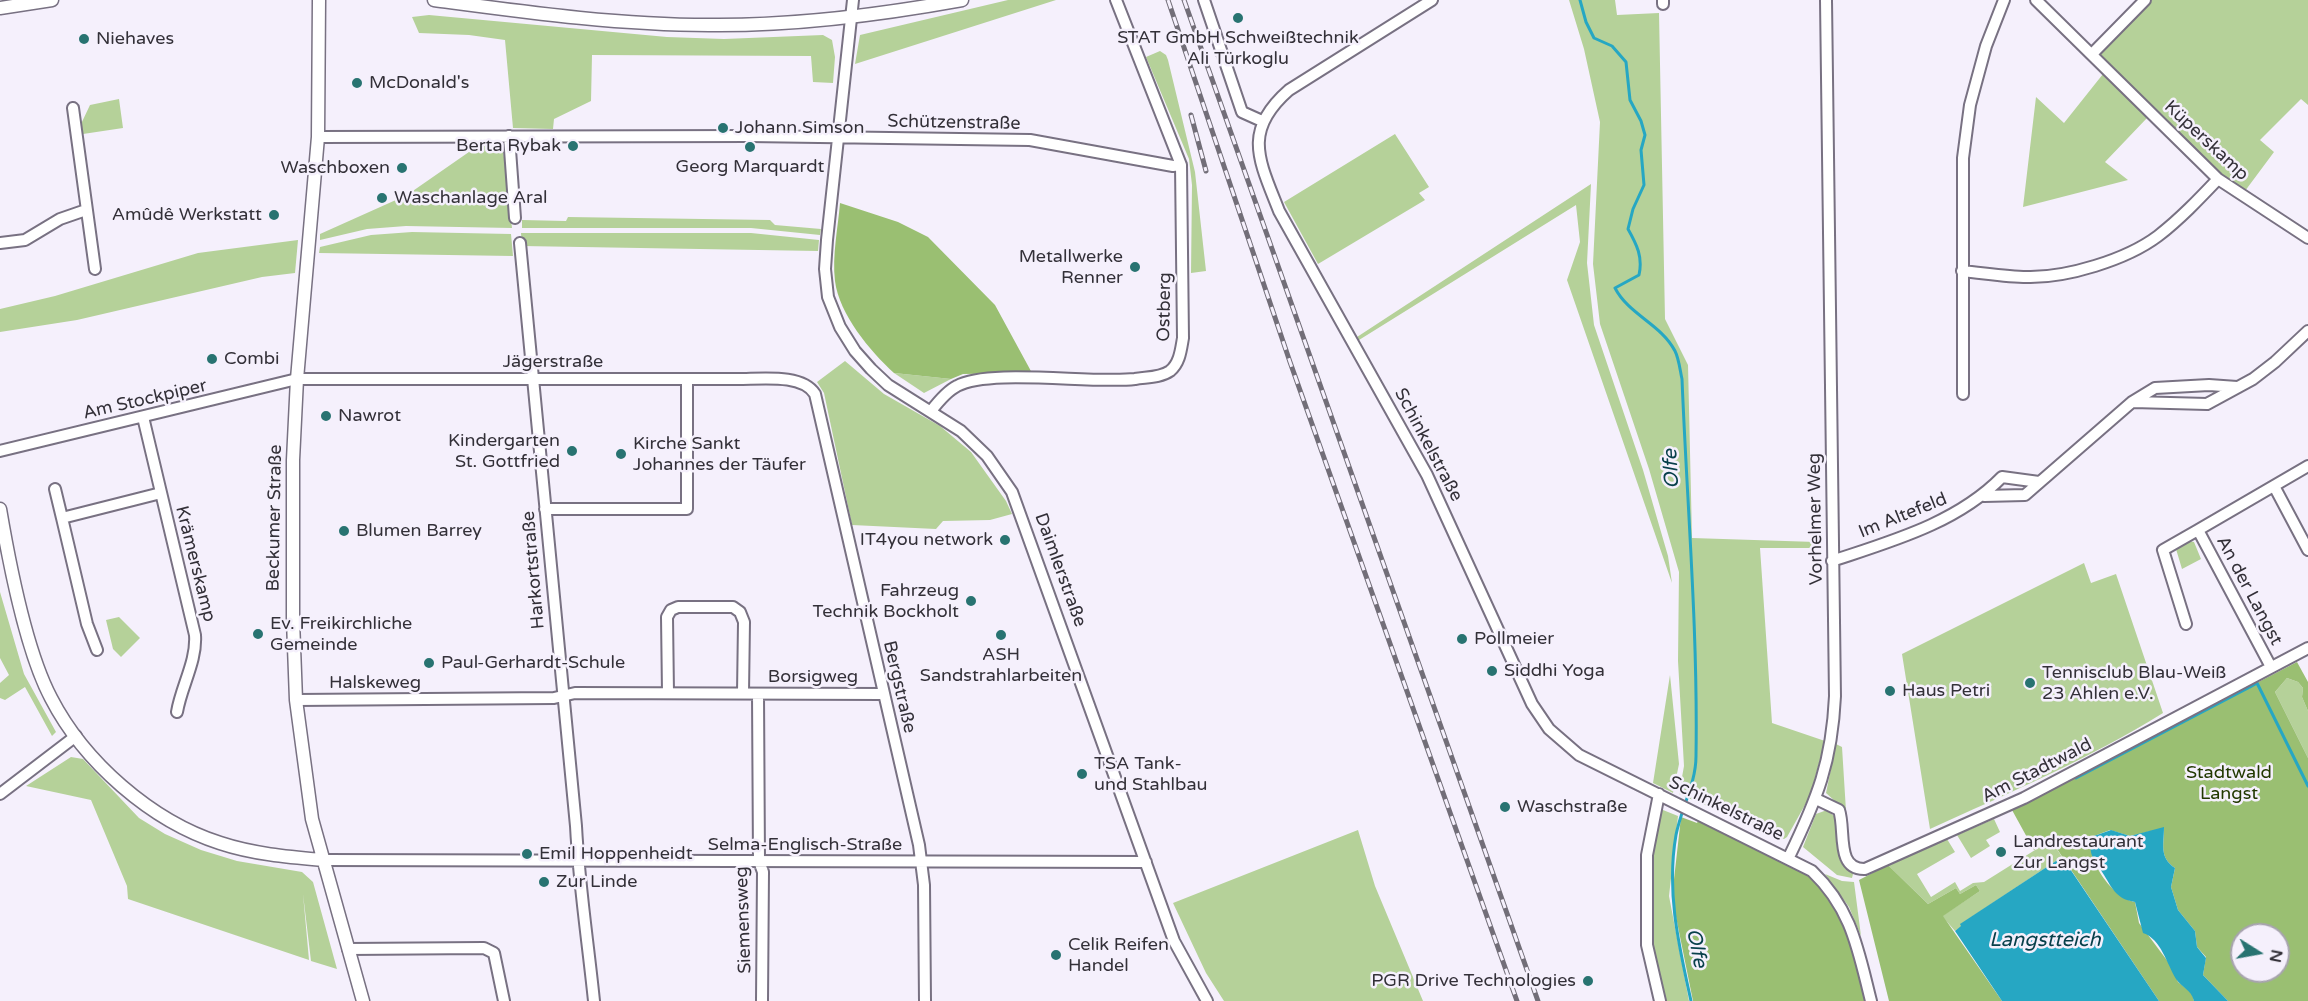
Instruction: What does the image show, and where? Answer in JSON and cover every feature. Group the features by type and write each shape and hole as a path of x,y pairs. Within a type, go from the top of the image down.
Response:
{"main road":[{"path":"0,8 52,0"},
{"name":"Beckumer Straße","path":"319,0 318,137 297,379 292,512 296,700 312,819 363,1001"},
{"path":"434,0 596,20 673,25 747,24 851,16 962,0"},
{"path":"0,509 19,599 50,697 76,736 118,783 146,807 173,823 238,848 323,860"}],"street":[{"path":"839,138 854,0"},
{"name":"Ostberg","path":"931,411 957,386 971,381 997,379 1127,380 1158,376 1171,370 1180,353 1183,338 1181,165 1116,0"},
{"path":"1204,0 1242,112 1262,121 1271,105 1289,90 1432,0"},
{"name":"Vorhelmer Weg","path":"1789,857 1816,799 1828,760 1834,724 1826,0"},
{"path":"1963,394 1963,158 1970,105 1986,46 2004,0"},
{"name":"Küperskamp","path":"2036,0 2218,179 2308,237"},
{"path":"2092,54 2145,0"},
{"path":"73,108 95,269"},
{"name":"Schinkelstraße","path":"1262,121 1258,140 1260,156 1280,211 1427,475 1532,704 1550,729 1579,755 1789,857"},
{"name":"Schützenstraße","path":"318,137 509,136 1030,140 1173,166 1181,165"},
{"path":"509,136 515,218"},
{"name":"Daimlerstraße","path":"839,138 826,240 826,283 833,311 855,351 888,385 961,430 981,450 1012,492 1174,941 1207,1001"},
{"path":"1962,271 2028,277 2075,271 2115,259 2156,238 2192,207 2218,179"},
{"path":"0,243 25,240 60,219 86,210"},
{"name":"Harkortstraße","path":"520,243 578,861 594,1001"},
{"path":"2132,402 2206,404 2276,362 2308,331"},
{"name":"Jägerstraße","path":"297,379 687,379 798,381 809,385"},
{"name":"Am Stockpiper","path":"0,451 297,379"},
{"path":"545,509 687,509 687,379"},
{"name":"Bergstraße","path":"809,385 815,394 921,862 926,938 925,1001"},
{"path":"1984,496 2025,495 2132,402 2155,388 2209,385 2237,387"},
{"name":"Krämerskamp","path":"143,417 195,635 194,651 180,694 177,712"},
{"name":"An der Langst","path":"2186,624 2163,550 2308,466"},
{"name":"Im Altefeld","path":"1832,561 1898,539 1958,512 1984,496 2002,477 2039,482"},
{"path":"2274,486 2308,550"},
{"path":"55,489 85,615 98,650"},
{"name":"Krämerskamp","path":"62,518 161,493"},
{"name":"An der Langst","path":"2198,530 2271,668"},
{"name":"Borsigweg","path":"668,693 667,617 671,610 678,607 733,608 740,612 744,622 743,693"},
{"name":"Am Stadtwald","path":"1816,799 1839,810 1845,859 1854,868 1865,869 2024,798 2308,648"},
{"name":"Borsigweg","path":"563,696 575,693 883,694"},
{"name":"Siemensweg","path":"758,693 759,861 763,872 762,1001"},
{"name":"Halskeweg","path":"296,700 563,696"},
{"path":"0,794 76,736"},
{"path":"1659,794 1647,855 1647,945 1660,1001"},
{"path":"1789,857 1812,871 1824,883 1845,912 1871,1001"},
{"name":"Selma-Englisch-Straße","path":"323,860 1146,862"},
{"path":"348,949 484,948 494,953 504,1001"}],"green space":[{"path":"1008,0 1056,0 855,64 860,35"},
{"path":"1569,0 1615,0 1617,15 1659,13 1665,319 1688,365 1692,538 1816,542 1816,548 1760,548 1772,723 1825,741 1810,796 1784,839 1679,794 1684,766 1678,661 1679,572 1649,469 1600,324 1593,264 1600,122 1584,49"},
{"path":"2152,0 2308,0 2308,105 2301,99 2260,140 2274,152 2245,191 2224,176 2099,54"},
{"path":"429,15 667,37 724,39 823,35 832,40 835,57 833,83 813,82 811,56 592,55 591,101 554,119 553,129 513,128 505,40 469,35 419,33 412,17"},
{"path":"1160,51 1166,55 1168,60 1195,172 1206,271 1191,273 1192,185 1189,159 1146,57"},
{"path":"2103,74 2147,118 2105,162 2128,180 2023,207 2036,97 2064,123"},
{"path":"119,99 123,128 83,134 81,124 90,105"},
{"path":"1395,134 1429,187 1419,193 1425,200 1318,264 1284,202"},
{"path":"479,145 496,145 503,149 512,228 406,226 367,229 320,240 320,234 407,195"},
{"path":"1591,184 1587,263 1594,325 1643,470 1668,556 1672,583 1567,280 1580,242 1576,205 1359,340 1357,337"},
{"path":"840,203 898,222 928,237 995,305 1032,373 963,374 951,379 894,373 857,331 838,294 834,261"},
{"path":"568,217 770,220 775,225 821,229 820,235 751,228 522,228 522,220 566,221"},
{"path":"412,232 511,234 513,256 319,253 320,247 371,235"},
{"path":"521,233 751,233 819,240 818,251 522,246"},
{"path":"298,240 295,273 262,277 77,320 0,332 0,309 55,296 198,253"},
{"path":"845,361 884,394 940,426 971,452 1006,501 1012,514 990,520 943,521 936,529 852,525 824,393 817,382"},
{"path":"894,373 951,379 924,393"},
{"path":"2189,541 2194,542 2201,559 2182,569 2176,549"},
{"name":"Tennisclub Blau-Weiß 23 Ahlen e.V.","path":"2084,563 2091,583 2116,574 2163,713 2078,760 1930,829 1902,654"},
{"path":"0,592 24,674 56,732 52,736 25,687 5,700 0,698 0,683 9,675 0,658"},
{"path":"119,617 140,638 121,657 113,649 106,620"},
{"name":"Stadtwald Langst","path":"2297,662 2308,682 2308,711 2302,697 2303,688 2298,682 2287,678 2275,692 2308,758 2308,1001 2228,1001 2203,975 2206,957 2197,947 2195,931 2178,910 2171,887 2175,868 2164,855 2164,828 2130,836 2110,830 2094,836 2093,855 2096,865 2109,885 2126,899 2135,902 2139,923 2172,967 2178,982 2192,993 2194,1001 2159,1001 2051,840 2034,850 2012,810"},
{"path":"1670,675 1679,764 1673,793 1653,783"},
{"path":"2287,678 2298,682 2303,688 2302,697 2308,711 2308,758 2275,692"},
{"path":"1836,744 1842,747 1846,811 1826,793"},
{"path":"71,757 83,759 139,818 165,834 201,850 237,861 302,872 313,882 337,969 311,961 303,894 309,960 128,899 127,886 91,800 26,786"},
{"path":"1827,810 1835,817 1840,861 1853,874 1852,878 1837,875 1803,847 1816,814"},
{"path":"1660,811 1678,816 1669,896 1689,1001 1666,1001 1652,945 1653,856"},
{"path":"1681,817 1697,823 1699,819 1810,876 1831,898 1848,932 1865,1001 1693,1001 1672,897"},
{"path":"1994,819 2000,832 1986,840 1990,846 1971,858 1957,835"},
{"path":"1358,830 1375,886 1423,1001 1224,1001 1206,973 1173,903"},
{"path":"1947,839 1955,852 1917,874 1931,897 1955,882 1960,891 1973,883 1984,882 2051,840 2062,857 1961,924 1962,926 1955,931 1942,916 1980,891 1976,885 1960,894 1956,888 1928,904 1888,865"},
{"path":"1888,865 1928,904 1956,888 1960,894 1976,885 1980,891 1943,916 2002,1001 1889,1001 1859,880"},
{"path":"1825,874 1842,881 1854,882 1861,936 1849,907"}],"water":[{"name":"Langstteich","path":"2164,827 2164,855 2175,868 2171,887 2178,910 2195,931 2197,947 2206,958 2203,975 2228,1001 2194,1001 2191,994 2176,979 2159,946 2143,933 2135,902 2124,899 2116,893 2091,853 2094,836 2111,830 2130,836"},
{"name":"Langstteich","path":"2062,857 2159,1001 2002,1001 1955,931 1961,926 1960,924"}],"waterway":[{"name":"Olfe","path":"1580,0 1586,22 1594,38 1612,46 1626,62 1630,100 1641,121 1645,135 1641,150 1644,185 1633,209 1628,229 1638,251 1639,275 1615,288 1628,305 1654,326 1669,342 1676,354 1682,379 1694,614 1696,756 1694,776 1676,835 1672,877 1675,919 1691,1001"},
{"path":"2250,687 2257,683 2308,786"},
{"path":"2076,778 2248,688"}],"railway":[{"path":"1168,0 1290,362 1517,1001"},
{"path":"1184,0 1538,1001"},
{"path":"1191,115 1206,171"}],"place":[{"name":"STAT GmbH Schweißtechnik Ali Türkoglu","path":"1238,18"},
{"name":"Niehaves","path":"84,39"},
{"name":"McDonald's","path":"357,83"},
{"name":"Johann Simson","path":"723,128"},
{"name":"Berta Rybak","path":"573,146"},
{"name":"Georg Marquardt","path":"750,147"},
{"name":"Waschboxen","path":"402,168"},
{"name":"Waschanlage Aral","path":"382,198"},
{"name":"Amûdê Werkstatt","path":"274,215"},
{"name":"Metallwerke Renner","path":"1135,267"},
{"name":"Combi","path":"212,359"},
{"name":"Nawrot","path":"326,416"},
{"name":"Kindergarten St. Gottfried","path":"572,451"},
{"name":"Kirche Sankt Johannes der Täufer","path":"621,454"},
{"name":"Blumen Barrey","path":"344,531"},
{"name":"IT4you network","path":"1005,540"},
{"name":"Fahrzeug Technik Bockholt","path":"971,601"},
{"name":"Ev. Freikirchliche Gemeinde","path":"258,634"},
{"name":"ASH Sandstrahlarbeiten","path":"1001,635"},
{"name":"Pollmeier","path":"1462,639"},
{"name":"Paul-Gerhardt-Schule","path":"429,663"},
{"name":"Siddhi Yoga","path":"1492,671"},
{"name":"Tennisclub Blau-Weiß 23 Ahlen e.V.","path":"2030,683"},
{"name":"Haus Petri","path":"1890,691"},
{"name":"TSA Tank- und Stahlbau","path":"1082,774"},
{"name":"Waschstraße","path":"1505,807"},
{"name":"Landrestaurant Zur Langst","path":"2001,852"},
{"name":"Emil Hoppenheidt","path":"527,854"},
{"name":"Zur Linde","path":"544,882"},
{"name":"Celik Reifen Handel","path":"1056,955"},
{"name":"PGR Drive Technologies","path":"1588,981"}]}
